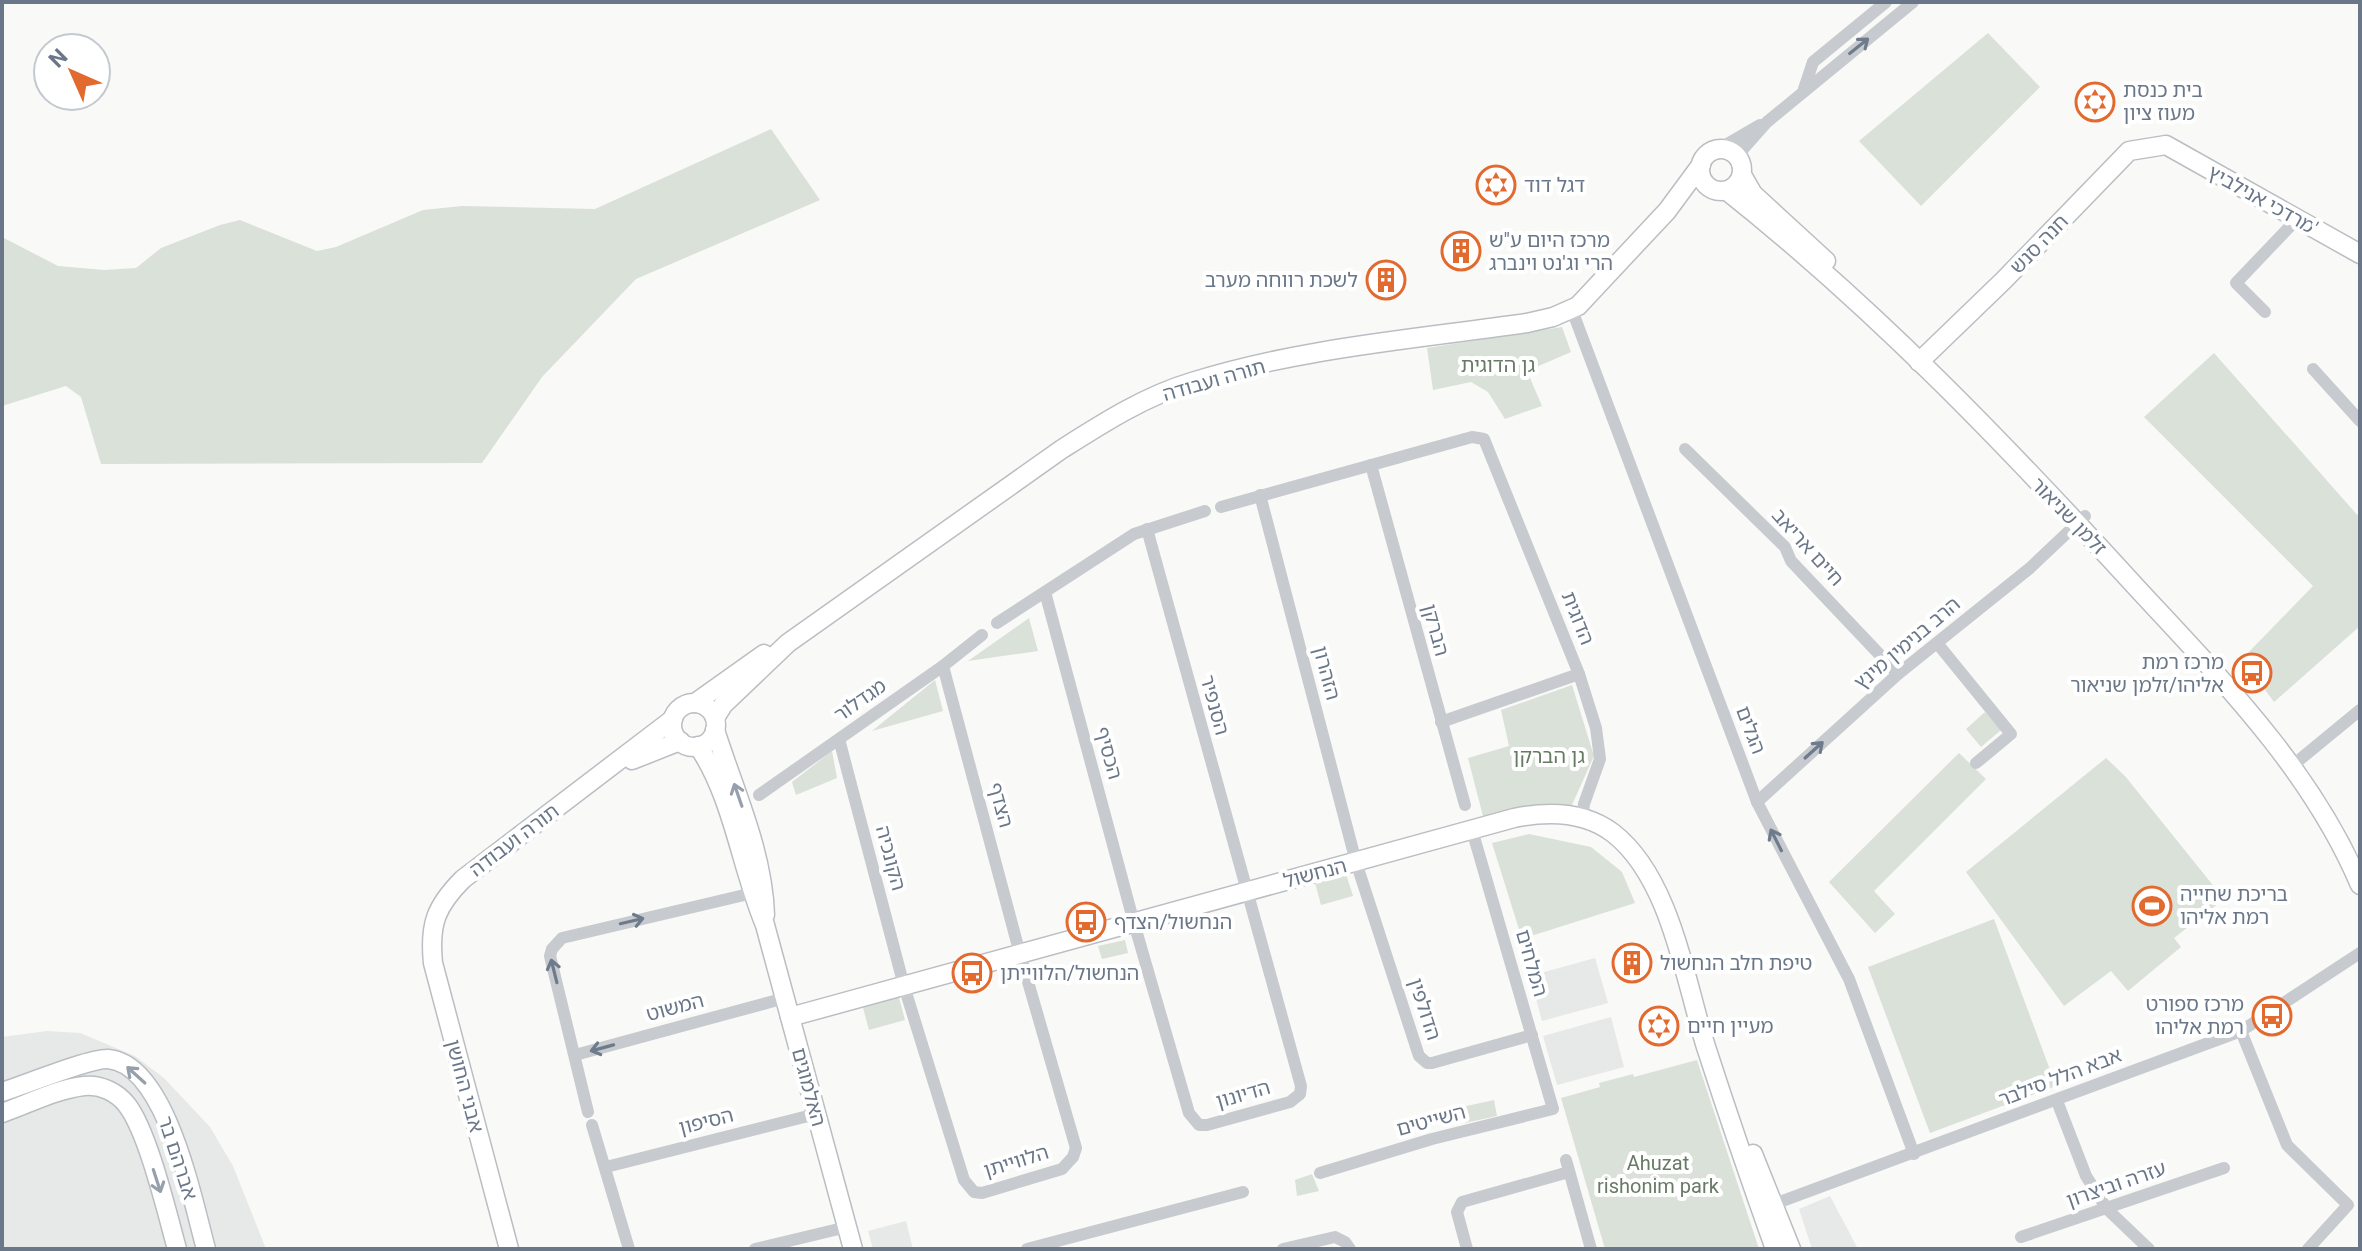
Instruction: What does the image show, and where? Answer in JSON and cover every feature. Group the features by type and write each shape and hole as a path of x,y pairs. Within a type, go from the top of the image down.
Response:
{"street":[{"path":"1804,89 1813,62 1886,2"},
{"path":"1703,174 1715,190 1727,191 1736,185 1743,149 1767,122 1913,2"},
{"path":"1572,310 1703,174 1707,156 1767,122"},
{"name":"מרדכי אנילביץ'","path":"2166,145 2360,254"},
{"name":"חנה סנש","path":"1924,358 2129,151 2166,145"},
{"path":"1717,150 1732,153 1741,168"},
{"name":"זלמן שניאור","path":"1741,168 1753,194 1924,358 2082,519 2209,667 2297,763 2338,818 2360,861"},
{"name":"זלמן שניאור","path":"1727,191 1924,358"},
{"path":"2265,312 2236,283 2297,219"},
{"name":"תורה ועבודה","path":"715,724 723,705 788,643 1062,449 1146,401 1190,382 1318,353 1527,323 1572,310"},
{"name":"הגלים","path":"1572,310 1757,802 1849,979 1914,1154"},
{"path":"2313,369 2360,421"},
{"name":"הדוגית","path":"1371,465 1472,437 1484,439 1579,674 1599,742 1600,759 1582,817"},
{"name":"חיים אריאב","path":"1685,449 1785,547 1791,561 1898,674"},
{"path":"1221,507 1371,465"},
{"name":"הברקן","path":"1371,465 1465,805"},
{"name":"הזהרון","path":"1260,495 1356,862"},
{"path":"997,623 1134,534 1205,511"},
{"name":"הרב בנימין מינץ","path":"1757,802 1898,674 2030,568 2082,519"},
{"name":"הסנפיר","path":"1147,529 1245,892"},
{"name":"הכסיף","path":"1045,592 1134,923"},
{"name":"מגדלור","path":"759,795 943,666 982,635"},
{"name":"תורה ועבודה","path":"695,703 757,657 788,643"},
{"path":"1937,643 2011,734 1976,763"},
{"name":"הצדף","path":"943,666 1020,954"},
{"path":"1441,722 1579,674"},
{"path":"695,703 708,708 715,724 709,741 689,744 673,731 673,719 682,707 695,703"},
{"path":"2297,763 2360,710"},
{"name":"תורה ועבודה","path":"434,922 439,906 463,879 673,719"},
{"name":"האלמוגים","path":"715,724 742,807 765,925 853,1249"},
{"name":"הקונכיה","path":"839,739 904,986"},
{"name":"תורה ועבודה","path":"608,770 689,744"},
{"name":"האלמוגים","path":"689,744 716,775 758,892"},
{"name":"זלמן שניאור","path":"2297,763 2338,837 2360,885"},
{"name":"הנחשול","path":"790,1017 1535,814 1582,817 1613,834 1639,861 1673,929 1705,1045 1768,1207 1791,1249"},
{"name":"המלחים","path":"1472,830 1553,1109"},
{"name":"הדולפין","path":"1356,862 1422,1060 1432,1063 1532,1035"},
{"path":"629,1249 590,1118 550,956 562,938 758,892"},
{"name":"הדיונון","path":"1134,923 1189,1113 1199,1125 1290,1102 1300,1094 1301,1086 1245,892"},
{"name":"אבני החושן","path":"434,922 431,938 433,963 509,1249"},
{"name":"אבא הלל סילבר","path":"1768,1207 2241,1031 2360,953"},
{"name":"הלווייתן","path":"904,986 964,1180 974,1192 982,1193 1062,1169 1073,1157 1076,1148 1020,954"},
{"name":"המשוט","path":"575,1055 785,998"},
{"path":"2241,1031 2287,1145 2348,1205 2308,1249"},
{"name":"אברהם בר","path":"2,1092 87,1062 108,1059 126,1066 152,1092 171,1125 206,1249"},
{"name":"אברהם בר","path":"2,1113 86,1085 105,1088 115,1094 125,1102 139,1124 177,1249"},
{"path":"2057,1101 2086,1176 2107,1209 2149,1249"},
{"name":"השייטים","path":"1320,1173 1432,1139 1553,1109"},
{"name":"הסיפון","path":"606,1167 816,1114"},
{"path":"1467,1249 1457,1212 1462,1202 1568,1166 1591,1249"},
{"name":"עזרה וביצרון","path":"2021,1237 2224,1168"},
{"path":"1027,1249 1243,1192"},
{"name":"הנחשול","path":"1768,1207 1775,1249"},
{"path":"755,1249 847,1227"},
{"path":"1283,1249 1335,1237 1350,1249"}],"shaded area":[{"path":"1595,958 1608,1003 1542,1021 1530,976"},
{"path":"1611,1017 1624,1067 1557,1085 1543,1036"},
{"path":"47,1031 80,1033 135,1056 164,1078 210,1127 233,1166 266,1249 2,1249 2,1037"},
{"path":"1830,1196 1858,1249 1812,1249 1799,1209"},
{"path":"906,1221 913,1249 873,1249 868,1231"}],"green space":[{"path":"1988,33 2040,87 1921,206 1859,141"},
{"path":"771,129 820,200 636,279 542,377 482,463 101,464 81,397 66,386 2,406 2,237 58,266 104,270 136,268 161,248 240,220 317,251 336,247 423,210 462,206 595,209"},
{"name":"גן הדוגית","path":"1562,327 1571,352 1527,371 1542,406 1505,419 1488,392 1471,382 1433,390 1427,348"},
{"path":"2214,353 2360,518 2360,626 2274,702 2242,659 2313,586 2144,417"},
{"path":"1029,618 1038,651 968,661"},
{"path":"935,680 943,711 872,731"},
{"name":"גן הברקן","path":"1572,685 1594,756 1571,807 1484,820 1468,758 1509,746 1501,710"},
{"path":"1985,712 2001,730 1981,747 1966,729"},
{"path":"832,751 837,778 796,795 792,782"},
{"path":"1959,753 1986,779 1874,891 1895,914 1875,933 1829,882"},
{"path":"2106,758 2125,776 2224,899 2174,938 2181,947 2128,991 2111,971 2064,1006 1966,872"},
{"path":"1529,834 1591,847 1622,872 1635,903 1522,939 1492,843"},
{"path":"1345,871 1353,896 1321,905 1314,879"},
{"path":"1994,919 2056,1086 1930,1133 1868,967"},
{"path":"1125,940 1128,953 1102,959 1098,946"},
{"path":"898,994 905,1020 869,1030 862,1004"},
{"name":"Ahuzat rishonim park","path":"1697,1060 1759,1249 1605,1249 1561,1098 1600,1087 1599,1083"},
{"path":"1494,1100 1497,1116 1465,1123 1462,1107"},
{"path":"1312,1174 1319,1191 1297,1196 1295,1180"}],"place":[{"name":"בית כנסת מעוז ציון","path":"2095,102"},
{"name":"דגל דוד","path":"1496,185"},
{"name":"מרכז היום ע\"ש הרי וג'נט וינברג","path":"1461,251"},
{"name":"לשכת רווחה מערב","path":"1386,280"},
{"name":"מרכז רמת אליהו/זלמן שניאור","path":"2252,673"},
{"name":"בריכת שחייה רמת אליהו","path":"2152,906"},
{"name":"הנחשול/הצדף","path":"1086,922"},
{"name":"טיפת חלב הנחשול","path":"1632,963"},
{"name":"הנחשול/הלווייתן","path":"972,973"},
{"name":"מרכז ספורט רמת אליהו","path":"2272,1016"},
{"name":"מעיין חיים","path":"1659,1026"}]}
